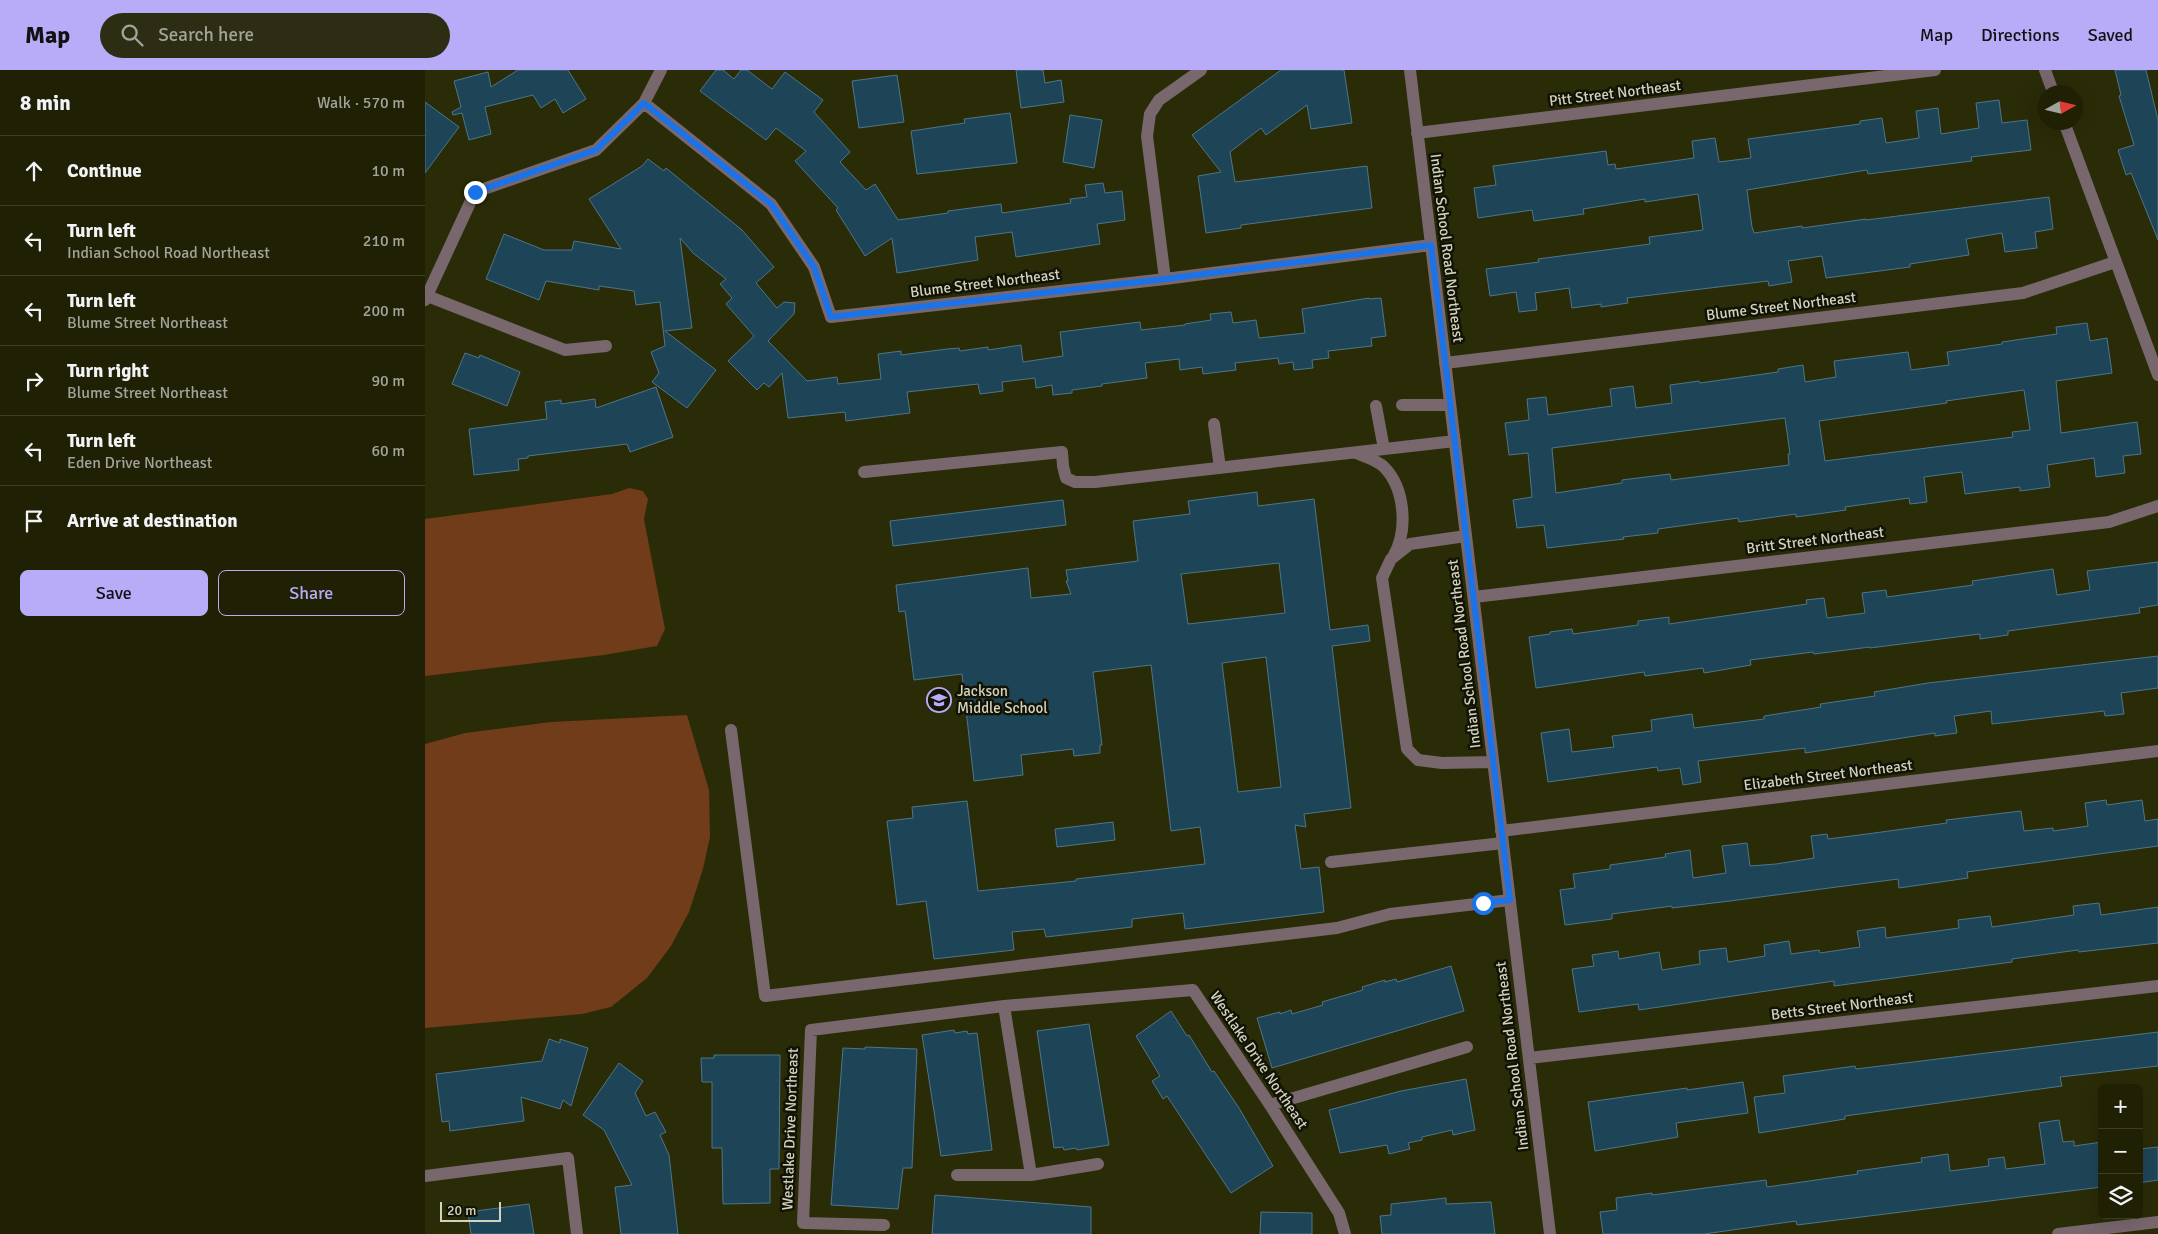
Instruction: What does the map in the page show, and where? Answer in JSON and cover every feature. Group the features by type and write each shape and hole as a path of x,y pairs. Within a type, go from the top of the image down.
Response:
{"street":[{"path":"606,346 565,350 426,297 475,192 596,150 644,103 661,70"},
{"path":"1165,279 1147,136 1150,114 1159,100 1201,70"},
{"name":"Indian School Road Northeast","path":"1410,70 1550,1234"},
{"name":"Pitt Street Northeast","path":"1417,133 1935,70"},
{"path":"2045,70 2050,85"},
{"name":"Blume Street Northeast","path":"644,103 771,204 814,267 831,317 1165,279 1431,245"},
{"path":"2067,130 2158,375"},
{"name":"Blume Street Northeast","path":"1445,363 2023,294 2115,262"},
{"path":"1401,406 1450,405"},
{"path":"1376,406 1384,449"},
{"path":"1214,424 1220,468"},
{"path":"864,472 1061,452 1066,478 1075,482 1095,482 1455,441"},
{"path":"1354,452 1383,466 1391,475 1396,487 1401,510 1402,531 1399,545 1382,578 1407,749 1418,760 1443,763 1493,762"},
{"name":"Britt Street Northeast","path":"1474,597 2109,522 2158,506"},
{"path":"1391,559 1410,544 1466,536"},
{"path":"731,730 765,996 1337,928 1390,914 1510,900"},
{"name":"Elizabeth Street Northeast","path":"1331,862 1502,837 2158,751"},
{"name":"Betts Street Northeast","path":"1529,1058 2158,986"},
{"name":"Westlake Drive Northeast","path":"884,1225 803,1223 811,1030 1004,1006 1193,990 1270,1104 1339,1213 1345,1234"},
{"path":"1004,1006 1031,1175"},
{"path":"1270,1104 1467,1047"},
{"path":"425,1176 568,1158 577,1234"},
{"path":"957,1175 1031,1175 1098,1164"},
{"path":"2058,1234 2158,1222"}],"shaded area":[{"path":"629,488 643,491 648,499 644,519 665,629 657,646 604,655 425,676 425,519 612,494"},
{"path":"687,715 709,790 710,837 703,869 689,912 671,946 647,978 611,1007 582,1014 425,1028 425,744 465,733 551,722"}],"building":[{"path":"518,70 568,70 586,99 563,113 555,99 541,108 533,95 485,107 491,134 469,140 462,113 453,115 452,112 461,107 454,81 488,72 491,87"},
{"path":"716,70 723,70 734,79 741,70 747,70 772,89 785,72 823,100 814,112 850,152 840,162 866,190 875,184 898,220 1001,204 1002,213 1071,203 1070,199 1087,197 1085,185 1103,183 1105,193 1122,191 1125,220 1097,224 1100,244 1016,257 1012,232 975,237 978,260 897,273 892,238 865,256 836,210 838,208 795,161 806,151 776,128 766,140 700,91"},
{"path":"1016,70 1043,70 1045,83 1061,80 1064,102 1021,108"},
{"path":"1281,70 1344,70 1352,123 1311,129 1307,105 1266,135 1261,128 1230,152 1235,182 1367,166 1372,208 1241,225 1241,228 1206,233 1198,176 1221,172 1192,135"},
{"path":"2115,70 2146,70 2158,120 2158,240 2131,173 2126,175 2118,150 2134,145 2119,96 2121,95"},
{"path":"897,75 904,122 859,128 852,81"},
{"path":"1999,100 2002,123 2027,120 2031,150 1971,157 1972,161 1868,174 1867,170 1747,190 1752,227 1754,233 2049,197 2053,229 2035,232 2037,248 2005,252 2002,233 1966,239 1969,255 1910,264 1910,267 1826,278 1822,256 1788,261 1792,282 1769,286 1768,281 1627,298 1628,303 1601,307 1601,304 1572,308 1569,288 1535,293 1537,310 1519,312 1516,292 1490,296 1486,269 1539,262 1538,259 1650,244 1649,237 1703,230 1698,194 1645,202 1645,199 1583,209 1584,214 1534,221 1532,210 1478,218 1474,188 1496,185 1493,166 1606,151 1608,165 1615,164 1616,169 1694,158 1692,141 1715,138 1719,162 1751,158 1748,139 1860,124 1860,121 1882,118 1886,143 1919,138 1916,111 1938,108 1941,134 1979,128 1976,103"},
{"path":"425,102 459,127 425,173"},
{"path":"1010,113 1017,163 917,174 911,131 965,123 964,119"},
{"path":"1070,115 1102,120 1094,168 1063,162"},
{"path":"648,159 664,171 666,168 742,230 774,267 756,283 777,308 784,302 795,303 794,314 768,341 807,381 837,377 838,384 881,379 878,354 901,351 901,355 959,348 960,351 988,347 988,350 1021,345 1023,362 1063,356 1060,332 1140,322 1141,330 1185,325 1211,320 1210,314 1231,312 1233,323 1256,320 1259,338 1305,333 1302,309 1369,298 1381,298 1386,336 1371,338 1372,346 1328,351 1329,358 1312,360 1313,368 1294,370 1293,362 1279,364 1278,358 1235,363 1236,370 1203,374 1202,367 1180,370 1179,359 1145,363 1147,378 1072,390 1072,393 1053,395 1052,385 1036,388 1035,378 1002,382 1003,391 980,394 978,384 907,392 910,413 846,421 845,412 788,418 782,373 769,387 764,383 757,390 728,361 754,336 726,304 732,298 720,284 726,279 693,253 680,238 692,328 665,331 716,370 687,408 652,382 659,373 651,352 665,346 660,302 636,305 634,291 599,286 599,290 546,281 539,300 486,279 504,234 544,250 572,250 574,241 621,249 589,199 642,166"},
{"path":"2087,323 2090,341 2107,338 2112,373 2056,381 2061,433 2137,422 2141,454 2123,456 2125,473 2096,477 2094,458 2047,465 2050,487 2020,491 2020,487 1965,494 1962,472 1924,477 1927,502 1910,504 1909,498 1845,507 1846,510 1796,517 1796,514 1739,522 1738,518 1658,529 1658,533 1623,537 1624,539 1547,548 1544,525 1517,528 1513,500 1532,497 1528,453 1509,455 1505,423 1529,420 1527,399 1546,397 1548,415 1612,406 1610,389 1633,386 1636,408 1672,403 1670,385 1699,381 1700,383 1778,372 1778,369 1803,365 1805,382 1836,377 1834,361 1908,352 1911,370 1949,365 1947,352 2057,334 2056,327","holes":["2024,390 2030,430 2012,432 2013,437 1825,461 1819,421","1785,418 1790,454 1788,454 1789,465 1671,480 1670,474 1622,480 1622,483 1556,493 1552,448"]},
{"path":"465,353 479,358 480,355 520,372 507,406 452,384"},
{"path":"656,387 673,437 630,452 627,444 528,456 528,458 518,459 519,470 474,475 469,429 547,419 545,402 561,400 561,404 595,399 596,408"},
{"path":"1257,492 1258,506 1314,499 1330,630 1368,625 1370,641 1332,646 1351,808 1304,814 1306,827 1295,825 1301,869 1319,867 1324,912 1185,929 1183,913 1132,919 1132,927 1046,937 1044,929 1012,932 1014,950 934,959 926,901 897,905 887,821 913,818 912,807 967,801 978,891 1076,881 1076,879 1205,864 1200,827 1171,831 1151,665 1093,672 1102,745 1100,745 1100,753 1074,756 1073,749 1021,755 1023,775 974,781 962,674 914,680 905,611 899,612 896,585 1028,568 1031,598 1071,594 1066,581 1068,581 1066,570 1138,561 1133,521 1190,514 1188,501","holes":["1279,563 1285,613 1188,624 1181,574","1266,657 1281,787 1238,792 1222,663"]},
{"path":"1063,500 1066,525 893,546 890,521"},
{"path":"2158,562 2158,605 2139,608 2140,613 2008,631 2008,635 1980,639 1980,634 1870,648 1814,654 1813,652 1750,660 1751,665 1704,673 1703,668 1645,676 1644,672 1536,688 1529,637 1550,634 1550,632 1572,629 1573,634 1638,625 1638,621 1669,617 1669,624 1807,604 1806,600 1824,598 1827,618 1865,613 1862,593 1886,590 1887,597 1973,585 1972,581 2053,569 2057,595 2090,590 2087,571"},
{"path":"2158,656 2158,688 2121,693 2124,714 2105,716 2104,711 1992,724 1991,711 1954,716 1957,733 1935,736 1935,733 1805,753 1805,748 1698,761 1701,782 1683,785 1680,768 1658,771 1657,767 1548,782 1541,733 1569,729 1572,752 1614,747 1612,736 1652,731 1651,720 1692,714 1694,728 1764,719 1764,716 1821,707 1820,704 1875,696 1874,692 1928,683"},
{"path":"2106,800 2107,805 2142,800 2145,821 2158,819 2158,846 1967,872 1968,878 1899,888 1898,879 1612,914 1612,919 1565,925 1560,890 1575,888 1573,874 1610,869 1610,865 1666,857 1665,854 1690,850 1693,878 1726,873 1722,846 1747,843 1750,866 1776,864 1814,858 1811,836 1827,834 1828,839 1947,823 1946,820 2021,811 2024,831 2053,828 2053,831 2088,826 2085,803"},
{"path":"1113,822 1115,840 1057,847 1055,829"},
{"path":"2099,903 2101,915 2158,907 2158,943 2079,952 2078,950 2012,959 2012,962 1834,986 1834,981 1639,1010 1638,1004 1579,1012 1572,969 1594,966 1592,955 1618,951 1619,959 1659,952 1662,970 1700,964 1699,951 1726,948 1728,962 1765,956 1764,945 1789,941 1791,954 1819,950 1820,953 1860,947 1857,931 1885,927 1886,938 1959,928 1958,920 1990,916 1992,927 2074,915 2073,906"},
{"path":"1451,966 1464,1011 1272,1068 1257,1018 1291,1010 1292,1014 1323,1005 1322,1002 1363,990 1362,987 1385,980 1385,982 1396,979 1397,982"},
{"path":"1171,1011 1239,1108 1273,1166 1231,1193 1167,1096 1163,1099 1152,1081 1160,1076 1136,1036"},
{"path":"1089,1024 1109,1145 1077,1150 1076,1148 1064,1150 1063,1147 1054,1148 1037,1031"},
{"path":"954,1030 955,1033 967,1031 968,1034 977,1033 992,1150 941,1156 922,1035"},
{"path":"2158,1032 2158,1066 2060,1077 2062,1086 1845,1116 1845,1119 1759,1133 1754,1097 1785,1093 1783,1076 1855,1066 1856,1069"},
{"path":"549,1039 560,1043 560,1039 588,1048 571,1106 563,1100 560,1109 521,1097 524,1121 450,1131 449,1121 442,1122 436,1074 542,1061"},
{"path":"865,1047 917,1049 912,1168 903,1168 898,1209 831,1205 843,1048 865,1049"},
{"path":"714,1055 780,1055 779,1169 770,1169 770,1203 723,1204 722,1148 712,1148 712,1082 702,1082 701,1058 714,1058"},
{"path":"619,1063 643,1081 635,1093 646,1116 655,1112 666,1132 660,1135 669,1155 678,1234 621,1234 615,1187 632,1185 604,1130 583,1115"},
{"path":"1466,1079 1475,1130 1453,1135 1452,1130 1422,1137 1422,1140 1408,1143 1410,1149 1389,1154 1387,1145 1340,1153 1329,1110 1401,1091"},
{"path":"1743,1082 1748,1113 1676,1123 1678,1137 1595,1151 1588,1102"},
{"path":"2059,1120 2063,1142 2074,1141 2074,1146 2098,1143 2098,1187 1797,1225 1796,1221 1704,1234 1603,1234 1600,1212 1617,1210 1616,1198 1766,1180 1767,1187 1858,1174 1857,1171 1922,1162 1921,1158 1948,1154 1950,1171 1989,1166 1988,1159 2004,1157 2006,1169 2045,1164 2039,1123"},
{"path":"2158,1147 2158,1180 2143,1182 2143,1149"},
{"path":"935,1195 1091,1207 1091,1234 932,1234"},
{"path":"1446,1198 1446,1204 1491,1202 1495,1234 1382,1234 1380,1216 1391,1215 1391,1204"},
{"path":"529,1204 534,1234 471,1234 468,1212"},
{"path":"1261,1212 1312,1213 1312,1234 1260,1234"}],"place":[{"name":"Jackson Middle School","path":"939,700"}],"route":[{"path":"475,192 596,150 644,103 771,204 814,267 831,317 1165,279 1431,245 1510,900 1483,903"}]}
